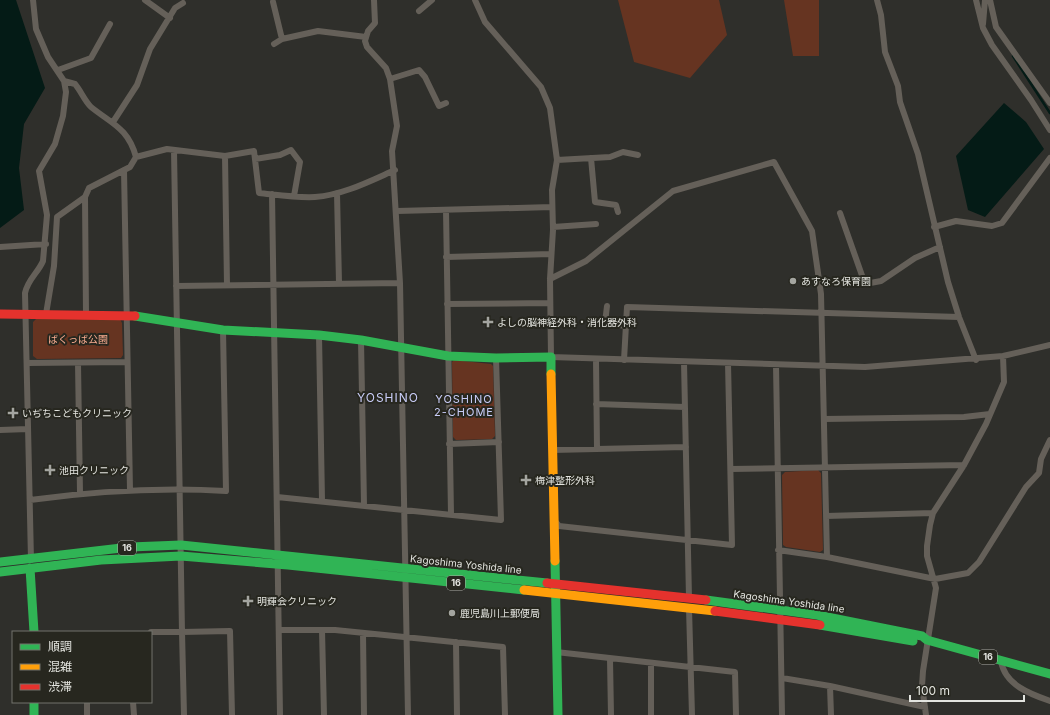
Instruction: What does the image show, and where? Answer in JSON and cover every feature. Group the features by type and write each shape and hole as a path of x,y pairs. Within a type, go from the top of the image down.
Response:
{"main road":[{"path":"0,314 86,313 127,315 223,330 319,335 361,340 448,356 496,358 551,357 558,715"},
{"name":"Kagoshima Yoshida line","path":"0,562 130,547 181,545 278,560 555,589 780,620 918,642 927,640"},
{"name":"Kagoshima Yoshida line","path":"0,572 116,558 181,556 278,560"},
{"path":"30,568 34,631"},
{"name":"Kagoshima Yoshida line","path":"555,589 689,598 780,610 919,635 927,640 1050,674"},
{"path":"34,703 34,715"}],"street":[{"path":"30,568 30,500 25,293 27,285 43,261 46,244 47,208 39,171 55,144 63,116 66,92 64,82 58,70 48,57 36,29 33,0"},
{"path":"145,0 170,18"},
{"path":"374,0 375,22 368,31 366,37 367,47 386,68 390,79 397,126 392,151 395,170 400,283 408,715"},
{"path":"419,12 432,0"},
{"path":"475,0 485,22 541,87 547,97 554,131 557,160 553,185 553,227 550,254 551,357 872,367 976,360 1003,356 1050,345"},
{"path":"877,0 881,15 885,52 898,86 900,102 918,154 948,282 959,317 976,360"},
{"path":"976,0 983,28 992,45 1031,100 1050,130"},
{"path":"983,28 985,0"},
{"path":"990,0 996,27 1050,103"},
{"path":"273,2 282,39"},
{"path":"113,122 137,85 146,56 175,8 183,3"},
{"path":"58,70 91,58 110,24"},
{"path":"274,44 282,39 318,31 366,37"},
{"path":"390,79 419,70 425,77 439,106 446,103"},
{"path":"64,82 75,84 91,106 127,134 133,145 136,157"},
{"path":"86,313 85,198 89,188 130,167 136,157 159,150 174,150 225,156 254,151 259,193 294,196 316,197 338,193 395,170"},
{"path":"174,150 184,715"},
{"path":"255,159 280,155 292,150 300,162 294,196"},
{"path":"557,160 610,157 623,152 638,154"},
{"path":"225,156 227,285"},
{"path":"591,158 595,202 616,205 618,212"},
{"path":"934,227 956,221 992,226 1002,223 1050,158"},
{"path":"550,279 586,261 673,191 774,162 812,231 822,294 821,312 826,557"},
{"path":"124,170 130,490"},
{"path":"338,193 339,283"},
{"path":"272,194 272,285 280,715"},
{"path":"46,314 54,266 57,217 85,198"},
{"path":"397,211 552,207"},
{"path":"446,210 451,514"},
{"path":"840,213 865,284 881,281 915,258 940,247"},
{"path":"553,227 596,224"},
{"path":"0,247 46,244"},
{"path":"446,257 550,254"},
{"path":"176,286 400,283"},
{"path":"447,304 550,303"},
{"path":"607,306 605,323 626,326"},
{"path":"624,360 627,307 959,317"},
{"path":"30,500 80,493 130,490 180,489 226,491 223,330"},
{"path":"319,335 322,500"},
{"path":"361,340 364,505"},
{"path":"926,715 922,686 927,640 936,588 935,579 927,556 927,546 933,513 964,465 990,414 1004,382 1003,356"},
{"path":"277,497 322,500 501,520 496,358"},
{"path":"596,359 597,448"},
{"path":"27,364 127,362"},
{"path":"684,362 689,598"},
{"path":"78,363 80,493"},
{"path":"554,520 559,526 732,545 728,363"},
{"path":"776,365 782,715"},
{"path":"596,404 685,407"},
{"path":"824,419 964,417 990,414"},
{"path":"0,430 28,429"},
{"path":"778,550 826,557 935,579 968,573 976,567 1026,487 1039,473 1041,459 1050,440"},
{"path":"449,444 499,442"},
{"path":"552,450 686,447"},
{"path":"730,469 964,465"},
{"path":"826,516 933,513"},
{"path":"689,608 692,715"},
{"path":"279,630 322,630 363,633 503,647 505,715"},
{"path":"322,630 324,715"},
{"path":"152,632 230,631 232,715"},
{"path":"363,633 364,715"},
{"path":"456,642 457,715"},
{"path":"556,652 736,672 736,715"},
{"path":"610,659 611,715"},
{"path":"1001,661 1002,668 1020,689 1050,701"},
{"path":"651,663 651,715"},
{"path":"782,678 830,686 925,707"},
{"path":"830,686 831,715"},
{"path":"87,703 87,715"},
{"path":"133,703 134,715"}],"green space":[{"path":"618,0 719,0 727,35 690,78 634,62"},
{"path":"784,0 819,0 819,56 793,56"},
{"name":"ばくっば公園","path":"36,319 120,319 122,323 123,355 121,358 37,359 33,356 33,322"},
{"path":"454,360 491,364 493,366 495,436 492,439 456,440 453,437 452,362"},
{"path":"818,470 821,473 823,550 820,552 786,547 783,545 782,475 785,472"}],"water":[{"path":"0,0 16,0 45,88 24,124 19,168 24,210 0,228"},
{"path":"1004,103 1026,122 1044,149 985,217 968,210 956,156"}],"waterway":[{"path":"1013,56 1050,113"}],"traffic: fast":[{"path":"135,316 223,330 319,335 361,340 448,356 496,358 551,357 551,374"},
{"path":"0,562 130,547 181,545 547,583"},
{"path":"0,572 101,560 181,556 288,565 524,590"},
{"path":"555,561 558,715"},
{"path":"30,568 34,631"},
{"path":"706,600 817,615 922,636 927,640 1050,674"},
{"path":"820,625 913,641"},
{"path":"34,703 34,715"}],"traffic: slow":[{"path":"551,374 555,561"},
{"path":"524,590 715,611"}],"traffic: jam":[{"path":"0,314 135,316"},
{"path":"547,583 706,600"},
{"path":"715,611 820,625"}],"place":[{"name":"あすなろ保育園","path":"793,281"},
{"name":"よしの脳神経外科・消化器外科","path":"488,322"},
{"name":"いぢちこどもクリニック","path":"13,413"},
{"name":"池田クリニック","path":"50,470"},
{"name":"梅津整形外科","path":"526,480"},
{"name":"明輝会クリニック","path":"248,601"},
{"name":"鹿児島川上郵便局","path":"452,613"}],"district":[{"name":"YOSHINO","path":"388,398"},
{"name":"YOSHINO 2-CHOME","path":"464,405"}]}
